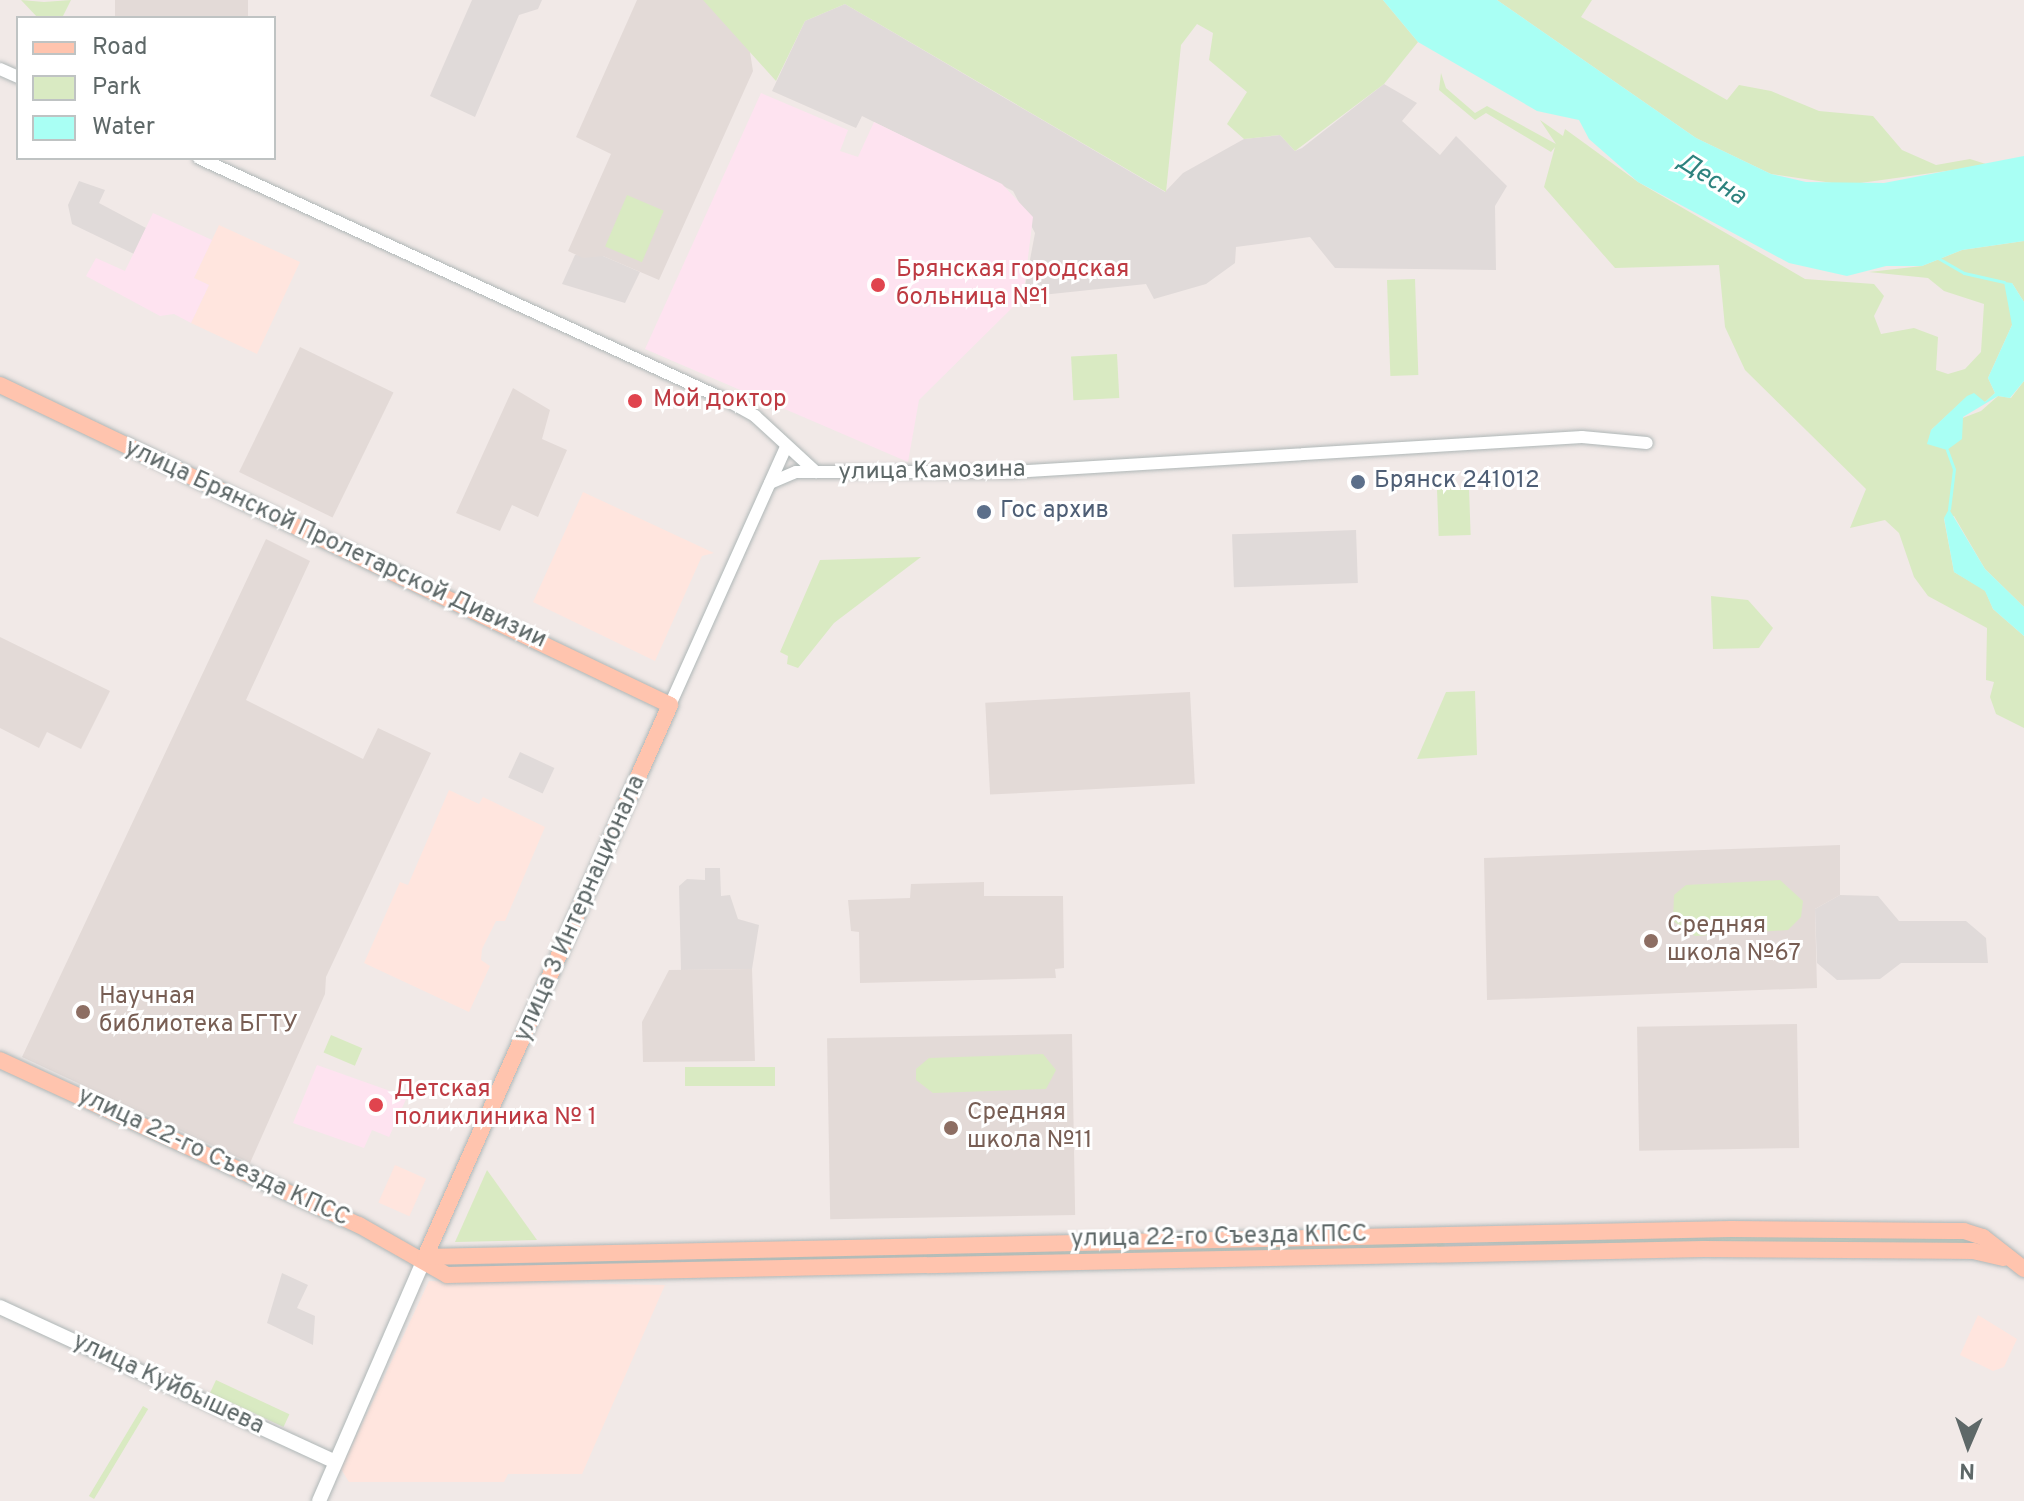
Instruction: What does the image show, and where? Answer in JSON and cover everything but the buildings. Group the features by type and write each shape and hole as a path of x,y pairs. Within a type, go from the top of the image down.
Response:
{"main road":[{"name":"улица Брянской Пролетарской Дивизии","path":"0,385 670,705"},
{"name":"улица 3 Интернационала","path":"319,1501 670,705"},
{"name":"улица 22-го Съезда КПСС","path":"0,1060 425,1257 447,1275 1451,1253 1869,1249 2003,1258"},
{"name":"улица 22-го Съезда КПСС","path":"425,1257 1451,1233 1964,1231 1983,1237 2003,1258 2024,1269"},
{"path":"1451,1233 1451,1253"},
{"path":"679,1252 679,1270"},
{"name":"улица Куйбышева","path":"0,1307 335,1462"}],"street":[{"name":"улица Камозина","path":"203,160 755,416 785,449 816,472 1030,471 1582,437 1647,443"},
{"name":"улица 3 Интернационала","path":"670,705 785,449"},
{"path":"770,483 796,472 816,472"}],"shaded area":[{"path":"115,0 248,0 248,16 115,16"},
{"path":"472,0 542,0 538,9 519,15 475,117 430,96"},
{"path":"637,0 732,0 743,9 753,71 659,280 603,256 583,258 568,251 611,154 576,137"},
{"path":"845,4 1165,192 1183,173 1244,139 1280,135 1295,151 1302,148 1384,84 1417,103 1402,121 1440,155 1456,136 1507,186 1495,206 1496,270 1335,268 1310,237 1236,247 1235,263 1206,284 1154,299 1146,284 1023,297 1035,233 1013,191 862,116 856,128 772,91 805,21"},
{"name":"Брянская городская больница №1","path":"761,93 848,130 840,151 858,157 874,122 1002,184 1033,217 1023,297 919,400 908,462 645,349"},
{"path":"79,181 105,190 99,203 146,228 134,254 72,224 68,205"},
{"path":"153,213 212,240 194,278 209,285 191,323 174,314 160,316 86,276 96,258 125,271"},
{"path":"219,225 300,262 257,354 191,323 209,285 194,278"},
{"path":"575,255 603,256 640,272 625,303 562,284"},
{"path":"300,347 393,393 333,518 239,472"},
{"path":"513,388 550,410 542,439 567,450 538,517 512,505 500,531 456,513"},
{"path":"583,492 714,553 702,556 655,661 533,602"},
{"path":"1356,530 1358,583 1234,587 1232,534"},
{"path":"266,539 310,561 246,700 363,759 378,728 431,753 326,977 325,994 250,1163 22,1057"},
{"path":"0,637 110,691 81,749 47,732 39,748 0,728"},
{"path":"1190,692 1195,784 990,795 985,703"},
{"path":"520,752 554,768 543,793 508,777"},
{"path":"449,790 479,804 483,797 545,827 505,921 496,921 482,949 481,960 490,966 469,1012 364,963 400,882 408,885"},
{"name":"Средняя школа №67","path":"1840,845 1840,895 1815,909 1817,988 1487,1000 1484,858"},
{"path":"705,868 720,868 721,896 730,895 738,919 759,925 752,969 681,970 679,886 687,879 705,880"},
{"path":"984,882 984,896 1063,896 1064,968 1055,969 1056,978 860,983 859,932 851,931 848,900 910,898 911,884"},
{"path":"1840,895 1878,896 1899,921 1966,921 1986,938 1988,963 1901,963 1880,979 1837,980 1817,963 1815,909"},
{"path":"752,969 755,1061 643,1062 642,1022 669,970"},
{"path":"1797,1024 1799,1148 1639,1151 1637,1027"},
{"name":"Средняя школа №11","path":"1072,1034 1075,1215 830,1219 827,1038"},
{"path":"317,1065 407,1097 389,1137 372,1130 364,1148 293,1123"},
{"path":"395,1165 426,1179 409,1216 378,1202"},
{"path":"282,1273 308,1285 297,1308 315,1316 313,1345 267,1323"},
{"path":"429,1281 665,1285 582,1474 508,1474 504,1482 349,1482 341,1469"},
{"path":"1978,1315 2017,1339 2004,1367 1993,1371 1960,1355"}],"green space":[{"path":"21,0 71,0 63,16 36,16"},
{"path":"703,0 1383,0 1418,42 1384,84 1295,151 1280,135 1244,139 1227,124 1247,92 1209,60 1213,33 1197,24 1181,45 1166,192 845,4 805,21 776,81"},
{"path":"1497,0 1592,0 1581,17 1727,100 1739,85 1771,91 1819,111 1873,116 1902,150 1936,165 1970,159 1989,165 1846,185 1771,174 1696,138"},
{"path":"1441,73 1446,88 1475,113 1487,106 1556,144 1540,120 1563,136 1565,129 1638,182 1805,279 1874,284 1884,296 1874,316 1881,334 1914,328 1938,337 1936,370 1948,374 1965,369 1981,352 1984,304 1944,291 1928,278 1869,272 1922,266 1962,250 2024,241 2024,302 2012,283 2012,325 1988,378 1995,393 1985,402 1968,396 1931,430 1981,411 1998,396 2011,398 2024,381 2024,607 1985,569 1954,516 1944,519 1954,572 1985,590 1993,609 2024,636 2024,728 1996,714 1990,697 1994,682 1986,680 1987,628 1928,596 1914,577 1899,533 1885,520 1850,528 1866,489 1745,370 1725,327 1719,265 1615,268 1544,187 1555,147 1551,152 1486,113 1475,120 1439,90"},
{"path":"627,195 664,211 642,262 605,247"},
{"path":"1415,279 1418,375 1390,376 1387,280"},
{"path":"1117,354 1119,398 1073,400 1071,356"},
{"path":"1469,488 1471,535 1439,536 1437,489"},
{"path":"921,557 834,623 798,668 787,664 788,656 780,652 820,560"},
{"path":"1711,596 1748,600 1773,628 1759,648 1713,649"},
{"path":"1475,691 1477,755 1417,759 1446,692"},
{"path":"1780,880 1803,901 1801,917 1788,930 1695,936 1673,921 1674,895 1686,885"},
{"path":"331,1035 362,1048 355,1066 324,1052"},
{"path":"1043,1054 1056,1070 1046,1089 933,1093 916,1080 916,1069 929,1058"},
{"path":"685,1067 775,1067 775,1086 685,1086"},
{"path":"487,1170 537,1240 455,1242"},
{"path":"1713,1234 1967,1237 1995,1251 1467,1243"},
{"path":"1445,1241 1444,1249 696,1262 698,1257"},
{"path":"446,1259 673,1259 673,1263 446,1263"},
{"path":"216,1380 289,1414 283,1427 210,1393"},
{"path":"143,1406 148,1409 94,1499 89,1496"}],"water":[{"name":"Десна","path":"1383,0 1497,0 1696,138 1771,174 1806,182 1884,183 2024,156 2024,241 1962,250 1922,266 1886,266 1847,276 1789,263 1638,182 1589,139 1579,120 1537,111 1418,42"},
{"path":"2004,282 2012,283 2024,302 2024,381 2010,398 1998,396 1963,417 1962,439 1947,450 1927,444 1931,430 1967,396 1974,393 1985,402 1995,393 1988,378 2012,325"},
{"path":"1949,509 1985,569 2024,607 2024,636 1993,609 1985,591 1954,572 1944,518"}],"waterway":[{"path":"1938,258 1964,273 2004,282"},
{"path":"1947,450 1954,469 1949,509"}],"place":[{"name":"Брянская городская больница №1","path":"878,285"},
{"name":"Мой доктор","path":"635,401"},
{"name":"Брянск 241012","path":"1358,482"},
{"name":"Гос архив","path":"984,512"},
{"name":"Средняя школа №67","path":"1651,941"},
{"name":"Научная библиотека БГТУ","path":"83,1012"},
{"name":"Детская поликлиника № 1","path":"376,1105"},
{"name":"Средняя школа №11","path":"951,1128"}]}
